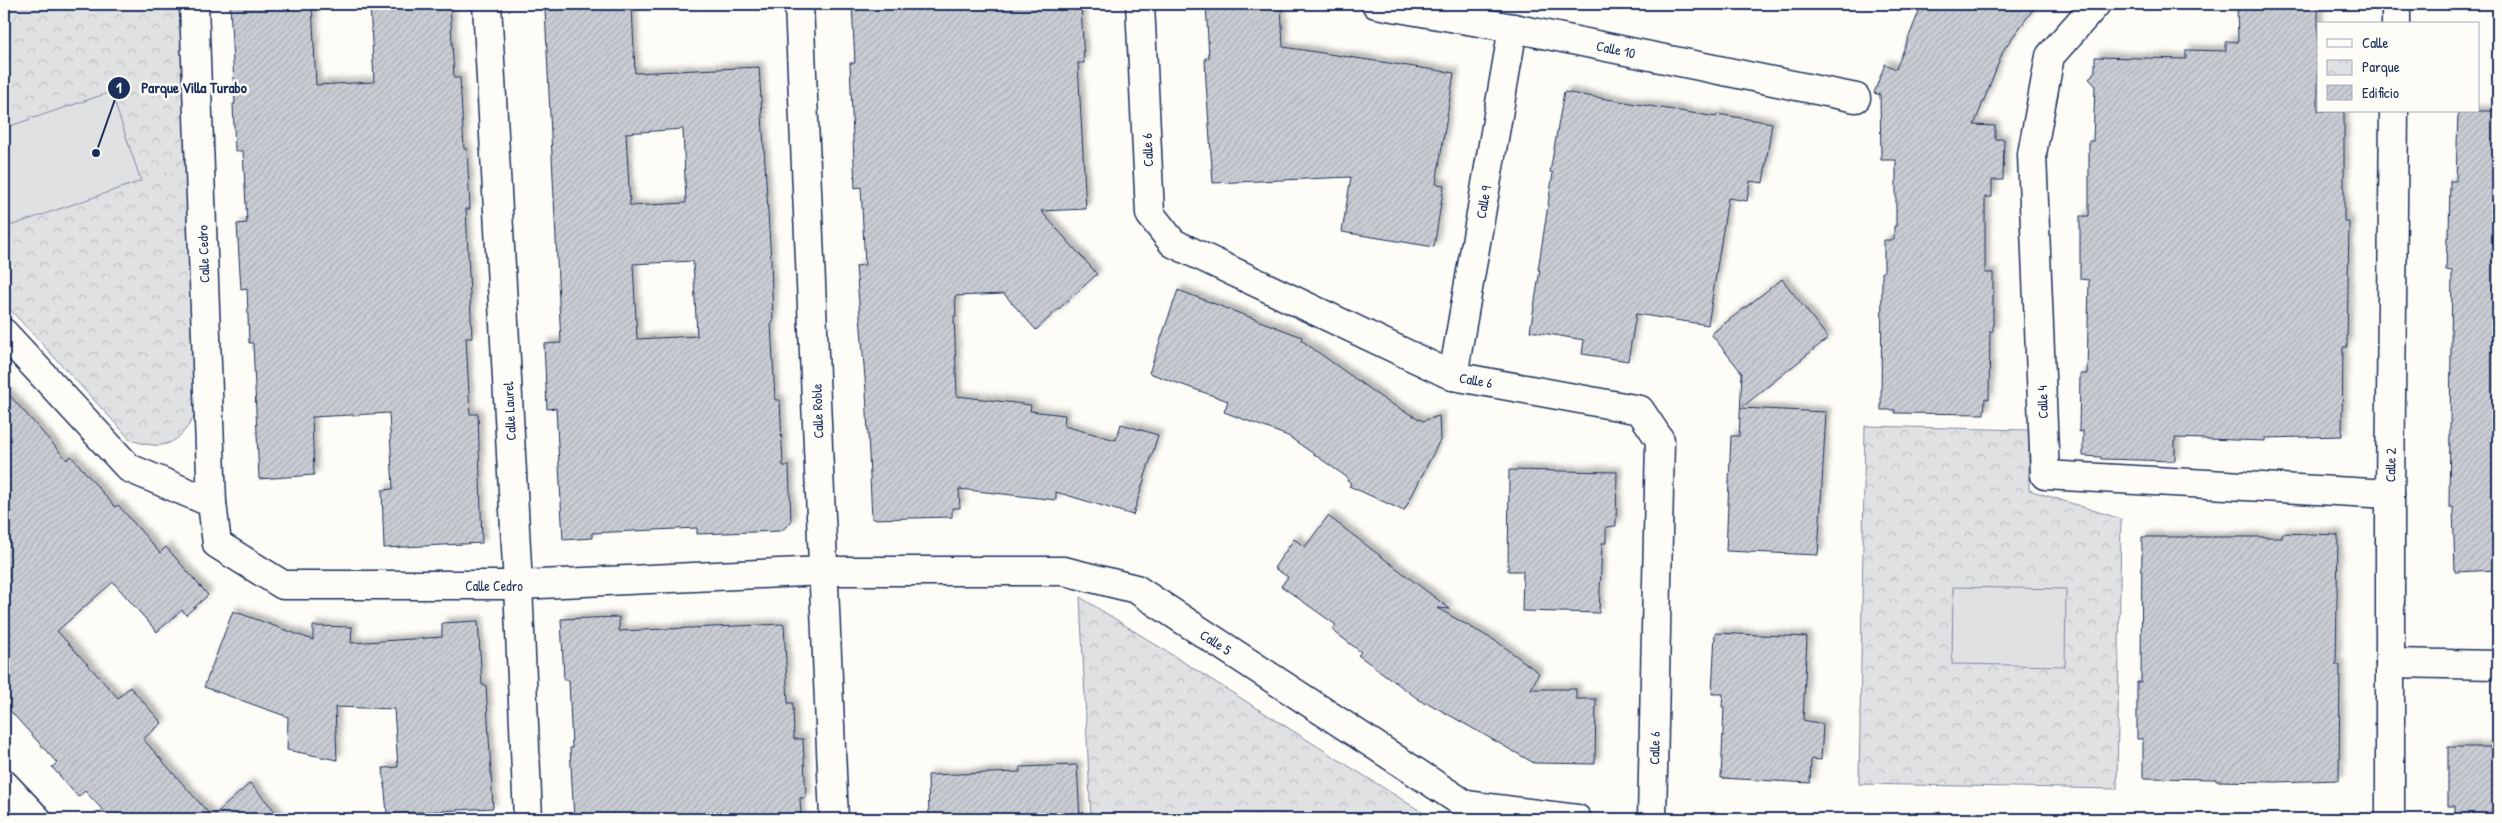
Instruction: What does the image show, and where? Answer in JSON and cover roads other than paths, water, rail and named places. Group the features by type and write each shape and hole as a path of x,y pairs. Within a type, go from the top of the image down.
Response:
{"street":[{"name":"Calle Cedro","path":"194,4 212,503 217,544 283,584 518,585 824,571"},
{"name":"Calle Laurel","path":"487,4 518,585 528,819"},
{"name":"Calle Roble","path":"799,4 834,819"},
{"name":"Calle 6","path":"1140,4 1150,214 1173,243 1453,376 1640,410 1660,440 1652,819"},
{"name":"Calle 10","path":"1376,4 1513,28 1856,98"},
{"name":"Calle 4","path":"2096,4 2050,56 2032,154 2045,475 2390,494"},
{"path":"2396,4 2396,22"},
{"name":"Calle 9","path":"1453,376 1513,28"},
{"name":"Calle 2","path":"2390,819 2390,494 2394,112"},
{"path":"4,333 129,468 212,503"},
{"name":"Calle 5","path":"824,571 1064,571 1136,589 1466,805 1578,819"},
{"path":"2390,663 2498,665"},
{"path":"4,784 37,819"}],"place":[{"name":"Parque Villa Turabo","path":"96,153"}]}
